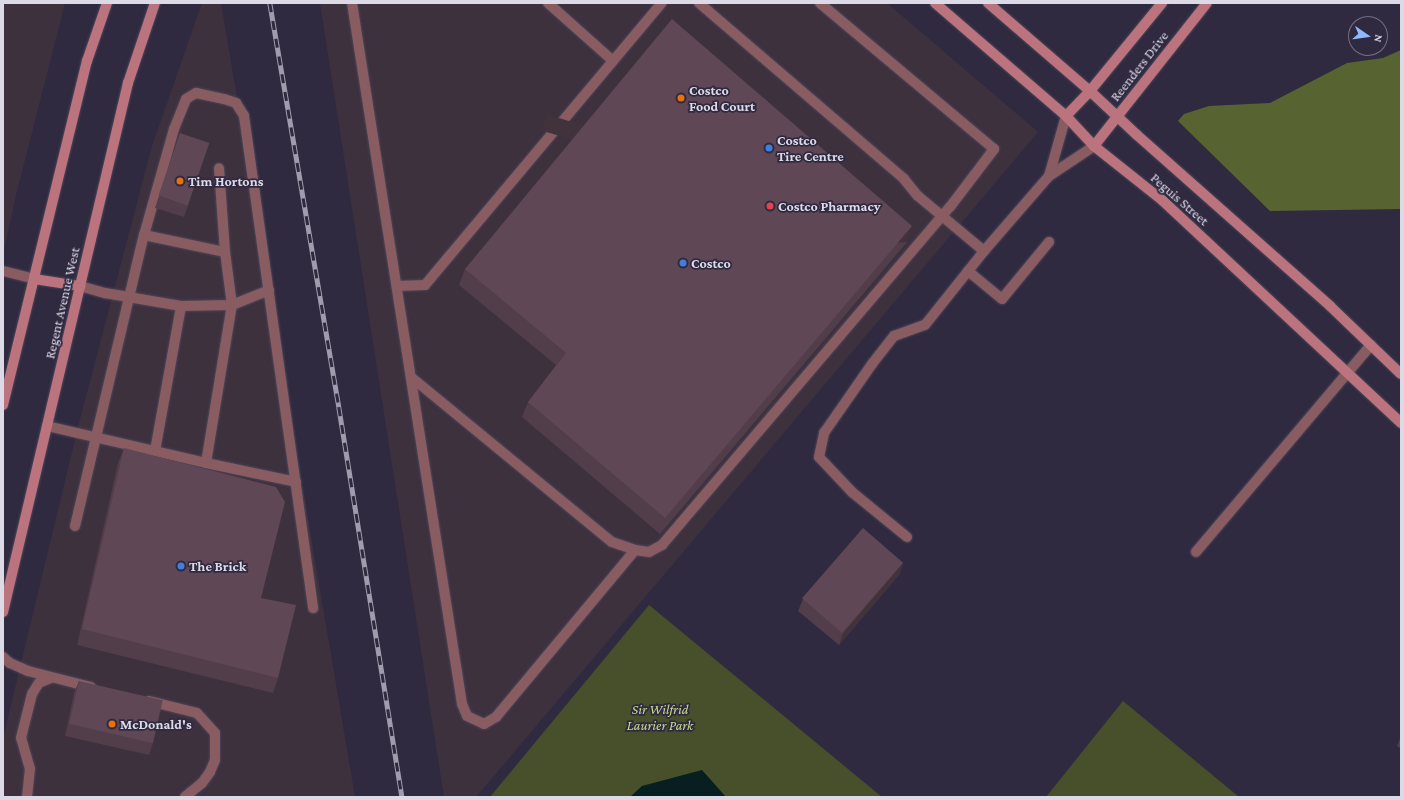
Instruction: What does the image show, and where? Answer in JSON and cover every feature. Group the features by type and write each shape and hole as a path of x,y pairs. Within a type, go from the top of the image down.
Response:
{"street":[{"path":"3,406 87,61 107,3"},
{"name":"Regent Avenue West","path":"3,612 128,83 155,3"},
{"name":"Peguis Street","path":"935,3 1066,116 1094,146 1162,200 1401,423"},
{"name":"Peguis Street","path":"988,3 1090,91 1116,117 1330,306 1401,374"},
{"name":"Reenders Drive","path":"1066,116 1090,91 1162,3"},
{"name":"Reenders Drive","path":"1094,146 1207,3"},
{"path":"34,279 80,286"}],"lane":[{"path":"352,3 461,697 467,716 484,724 496,717 635,550"},
{"path":"548,3 613,61"},
{"path":"397,286 425,286 662,3"},
{"path":"698,3 904,179 918,196 941,217 984,251"},
{"path":"411,378 612,542 635,550 649,552 662,545 941,217 994,148 820,3"},
{"path":"75,526 144,234 174,129 186,99 196,93 213,96 236,103 244,116 313,608"},
{"path":"1049,176 1066,116"},
{"path":"907,536 852,492 819,457 824,433 872,364 894,336 925,324 984,251 1049,176 1094,146"},
{"path":"206,463 232,305 225,252 219,168"},
{"path":"144,234 225,252"},
{"path":"968,271 1002,299 1049,242"},
{"path":"3,271 34,279"},
{"path":"80,286 105,293 180,306 232,305 269,290"},
{"path":"155,451 180,306"},
{"path":"1196,552 1371,346"},
{"path":"47,426 206,463 296,482"},
{"path":"3,657 10,663 28,671 51,678 104,690"},
{"path":"27,797 30,769 21,738 32,694 39,683 51,678"},
{"path":"141,700 197,713 215,733 215,760 210,772 202,783 185,797"}],"shaded area":[{"path":"3,3 65,3 16,195 3,255"},
{"path":"202,3 221,3 355,797 3,797 3,738 79,423 152,146"},
{"path":"320,3 887,3 1038,132 476,797 444,797"},
{"path":"702,770 726,797 630,797 642,786"}],"green space":[{"path":"1401,50 1401,209 1270,211 1178,121 1184,114 1209,106 1270,103 1347,63 1383,58"},
{"name":"Sir Wilfrid Laurier Park","path":"649,605 882,797 490,797"},
{"path":"1123,701 1239,797 1046,797"}],"building":[{"name":"Costco","path":"672,19 912,226 665,518 528,402 566,353 465,269"},
{"name":"Tim Hortons","path":"180,133 209,143 188,205 159,195"},
{"name":"The Brick","path":"124,448 276,487 285,502 261,598 296,605 278,678 82,629"},
{"path":"863,528 903,563 842,633 802,598"},
{"name":"McDonald's","path":"79,681 163,700 153,743 69,724"}],"railway":[{"path":"270,3 339,407 402,797"}],"place":[{"name":"Costco Food Court","path":"681,98"},
{"name":"Costco Tire Centre","path":"769,148"},
{"name":"Tim Hortons","path":"180,181"},
{"name":"Costco Pharmacy","path":"770,206"},
{"name":"Costco","path":"683,263"},
{"name":"The Brick","path":"181,566"},
{"name":"McDonald's","path":"112,724"}]}
